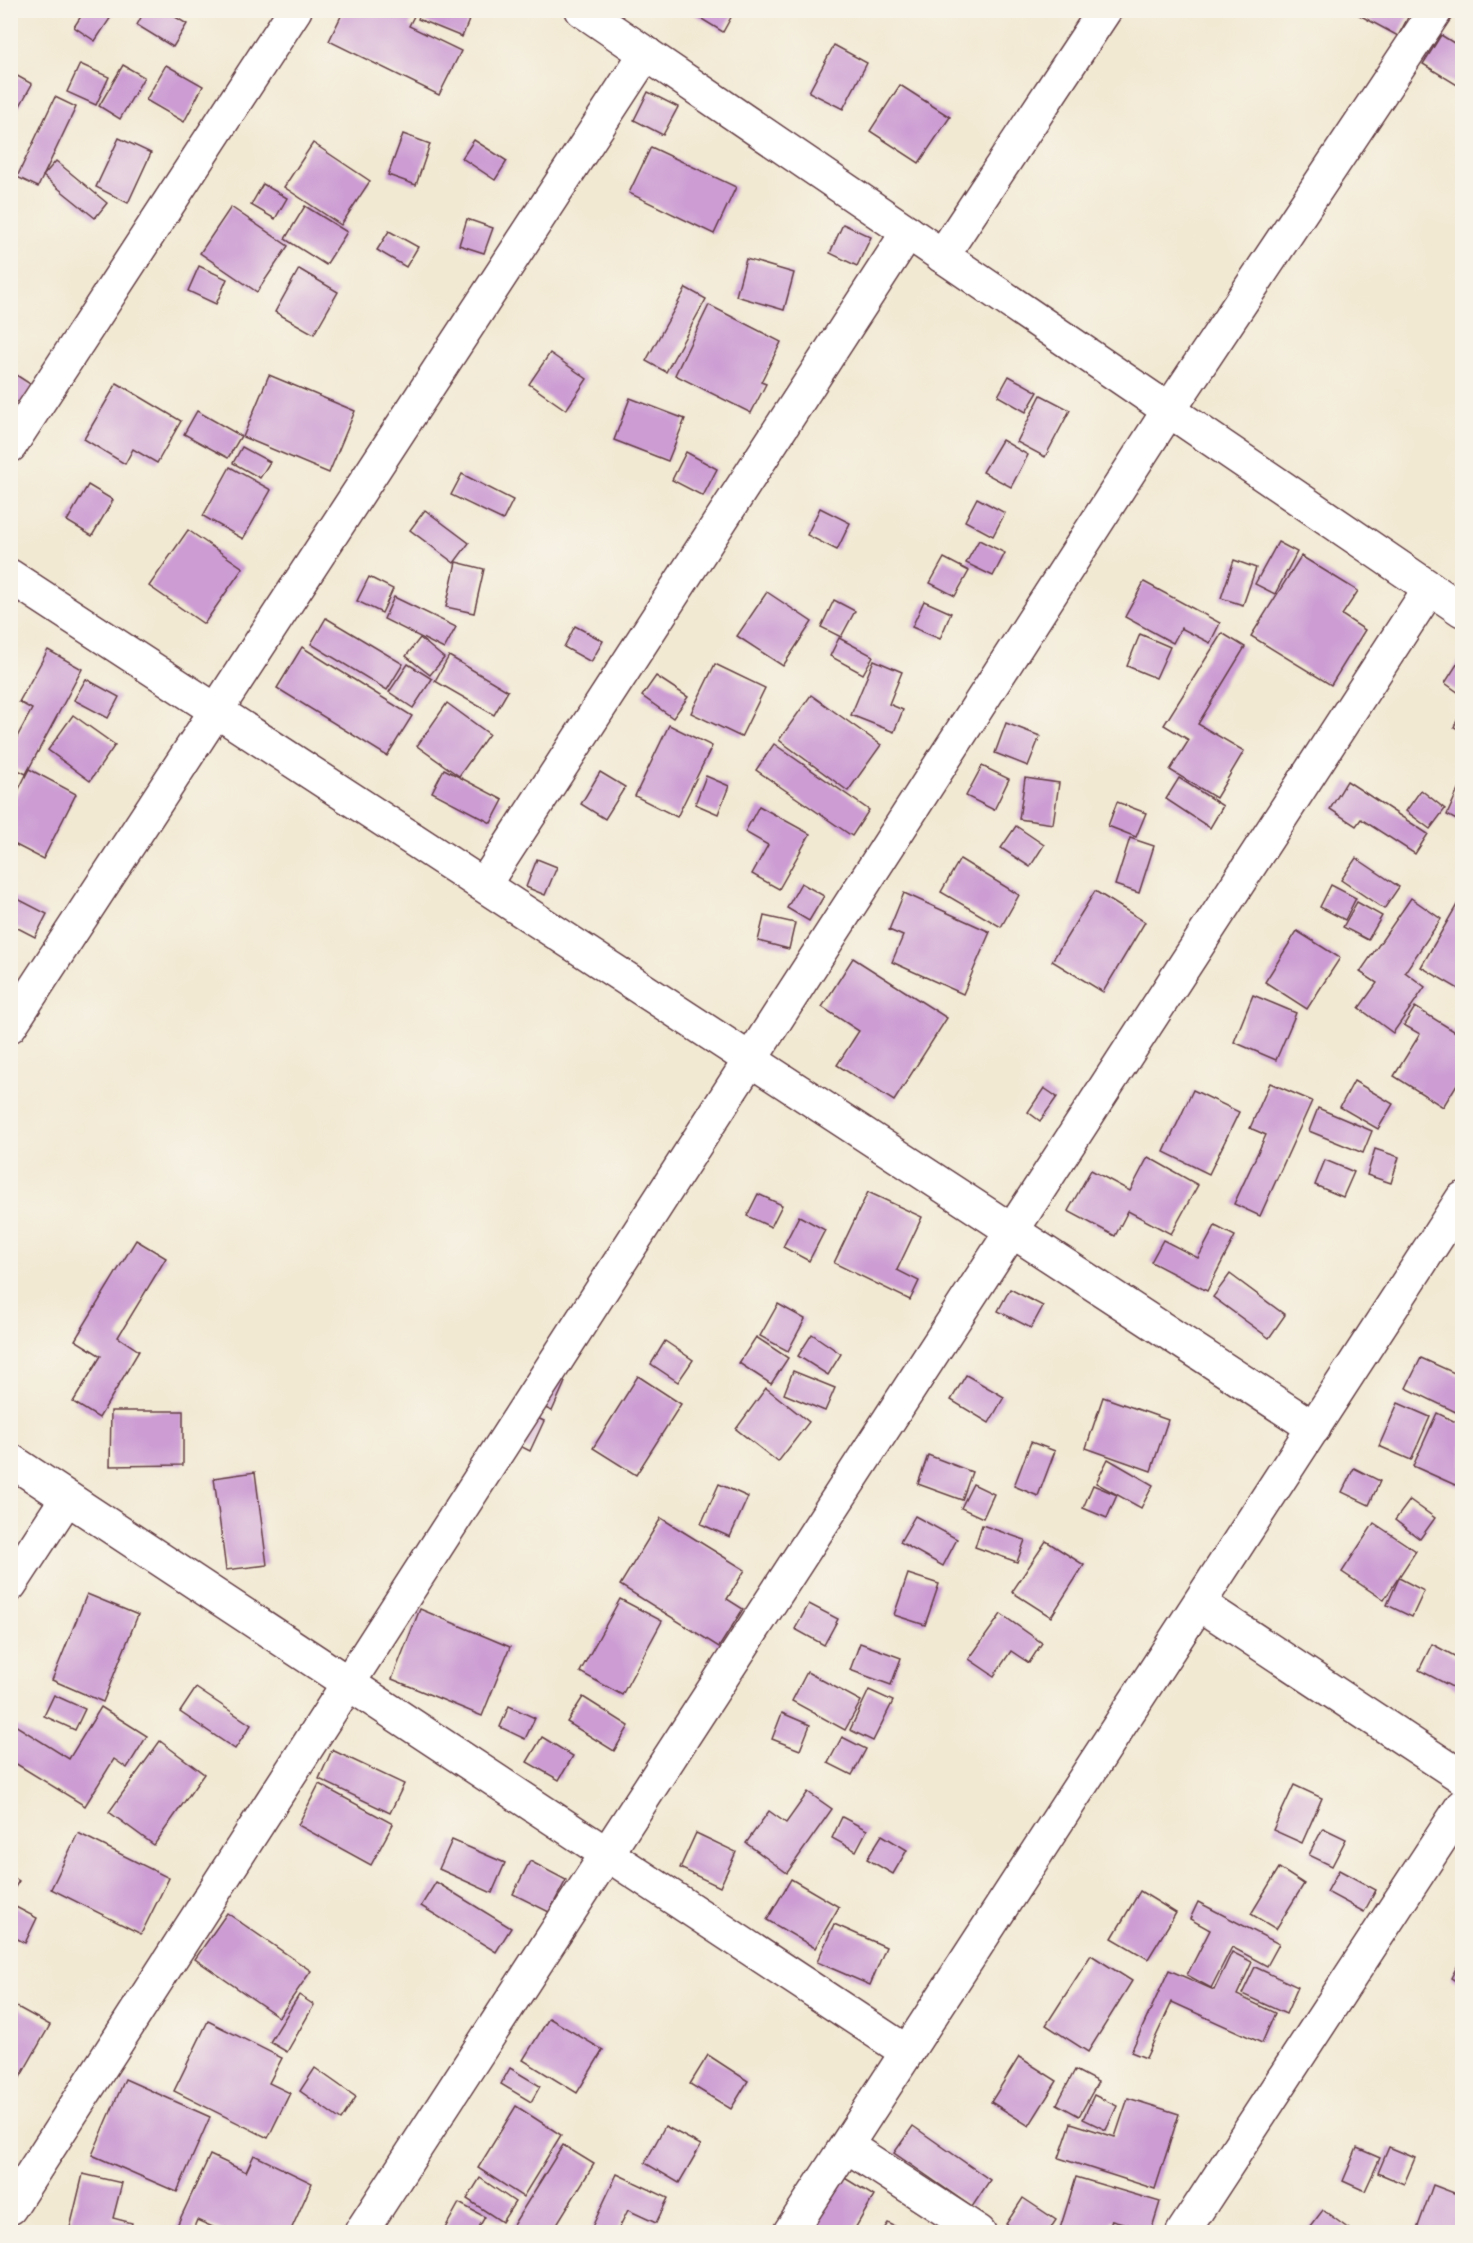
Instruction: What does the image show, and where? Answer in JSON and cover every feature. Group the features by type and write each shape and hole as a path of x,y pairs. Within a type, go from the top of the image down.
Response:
{"street":[{"path":"10,446 295,10"},
{"path":"582,10 1462,610"},
{"path":"942,256 1105,10"},
{"path":"10,2208 1169,410 1436,10"},
{"path":"10,1026 646,53"},
{"path":"484,885 908,232"},
{"path":"10,576 1314,1428"},
{"path":"361,2232 1430,588"},
{"path":"790,2232 1462,1199"},
{"path":"10,1460 907,2052"},
{"path":"10,1585 67,1498"},
{"path":"1200,1604 1462,1777"},
{"path":"1183,2232 1462,1806"},
{"path":"847,2146 979,2232"}],"building":[{"path":"85,10 108,10 113,14 95,41 74,27"},
{"path":"145,10 164,10 187,24 173,47 137,25"},
{"path":"344,10 417,10 409,26 461,51 439,95 329,41"},
{"path":"421,10 465,10 472,13 462,37 418,19"},
{"path":"687,10 735,10 723,32"},
{"path":"1350,10 1412,10 1398,36"},
{"path":"1441,35 1462,48 1462,88 1423,64"},
{"path":"834,45 867,63 843,109 809,92"},
{"path":"80,64 109,77 96,105 67,92"},
{"path":"123,65 144,77 120,119 99,106"},
{"path":"166,65 203,86 184,122 146,100"},
{"path":"10,72 32,84 10,124"},
{"path":"900,85 950,117 919,163 870,131"},
{"path":"648,92 678,107 663,135 634,120"},
{"path":"55,97 76,107 38,187 17,177"},
{"path":"403,134 430,144 416,185 388,175"},
{"path":"119,138 151,153 128,203 96,187"},
{"path":"474,140 507,161 495,180 462,158"},
{"path":"313,143 370,181 341,225 284,187"},
{"path":"651,147 736,187 714,234 629,193"},
{"path":"56,161 107,203 95,218 43,176"},
{"path":"263,184 287,198 275,219 251,205"},
{"path":"305,206 347,232 326,265 285,239"},
{"path":"231,207 288,246 257,292 200,253"},
{"path":"467,219 493,228 484,253 459,245"},
{"path":"843,224 871,237 857,266 830,253"},
{"path":"389,231 418,247 406,267 377,250"},
{"path":"746,259 794,273 784,310 736,296"},
{"path":"199,266 227,279 216,304 188,291"},
{"path":"299,269 338,292 314,334 275,312"},
{"path":"686,288 706,299 666,372 646,361"},
{"path":"709,305 781,342 761,382 766,384 751,413 675,375"},
{"path":"550,353 587,379 566,410 529,384"},
{"path":"10,371 38,389 26,408 10,397"},
{"path":"269,375 355,411 329,473 243,437"},
{"path":"1009,376 1038,392 1026,412 998,396"},
{"path":"117,383 181,421 157,463 133,449 125,464 84,439"},
{"path":"1041,395 1070,410 1045,457 1017,442"},
{"path":"630,398 685,419 668,461 614,440"},
{"path":"197,411 241,436 228,458 184,434"},
{"path":"1002,440 1028,455 1011,487 983,472"},
{"path":"242,447 270,462 260,478 233,463"},
{"path":"686,452 717,469 703,496 672,480"},
{"path":"230,467 271,490 243,539 203,516"},
{"path":"462,474 513,500 503,520 451,495"},
{"path":"88,485 113,500 92,536 67,521"},
{"path":"977,498 1005,513 993,536 965,521"},
{"path":"820,508 850,523 837,550 807,535"},
{"path":"425,510 469,543 454,563 410,530"},
{"path":"188,530 243,568 204,624 149,586"},
{"path":"979,540 1005,553 993,576 966,563"},
{"path":"1278,542 1297,552 1275,594 1255,584"},
{"path":"1301,556 1358,591 1342,615 1365,630 1331,685 1251,636"},
{"path":"944,558 969,571 955,596 930,583"},
{"path":"1234,560 1256,568 1243,605 1221,598"},
{"path":"456,562 484,569 474,613 446,607"},
{"path":"369,577 393,589 382,613 357,601"},
{"path":"1144,582 1220,623 1210,643 1181,628 1173,643 1125,617"},
{"path":"767,592 812,622 783,666 737,636"},
{"path":"394,597 456,627 444,649 384,619"},
{"path":"834,600 855,611 841,637 821,627"},
{"path":"924,601 951,613 940,639 912,627"},
{"path":"326,618 403,664 387,690 311,644"},
{"path":"575,626 603,641 591,662 564,647"},
{"path":"1222,633 1245,647 1198,724 1244,751 1216,798 1170,770 1189,740 1164,725"},
{"path":"1140,634 1170,647 1156,678 1127,666"},
{"path":"420,638 444,658 430,675 406,656"},
{"path":"839,638 873,656 863,674 830,656"},
{"path":"302,647 412,716 387,756 277,688"},
{"path":"48,650 82,669 26,774 10,766 10,750 32,709 19,702"},
{"path":"449,656 508,691 494,715 435,681"},
{"path":"874,660 902,672 889,704 903,710 894,732 851,715"},
{"path":"1459,661 1462,663 1462,695 1445,683"},
{"path":"408,664 432,679 413,708 389,692"},
{"path":"715,664 765,688 741,737 691,713"},
{"path":"656,676 688,697 673,718 642,696"},
{"path":"86,679 119,697 108,718 74,700"},
{"path":"811,695 881,745 848,791 779,740"},
{"path":"447,703 489,734 459,776 417,746"},
{"path":"1462,710 1462,731 1454,727"},
{"path":"73,715 115,745 90,781 48,750"},
{"path":"1006,723 1040,736 1028,766 995,753"},
{"path":"669,725 712,746 677,817 635,796"},
{"path":"774,744 869,810 852,836 756,770"},
{"path":"982,766 1009,779 994,810 966,796"},
{"path":"29,769 76,794 43,859 10,842 10,807"},
{"path":"444,769 503,800 491,823 432,792"},
{"path":"600,772 625,787 605,819 581,804"},
{"path":"706,776 729,786 718,814 695,804"},
{"path":"1025,778 1059,783 1053,824 1019,819"},
{"path":"1179,778 1223,806 1210,828 1166,799"},
{"path":"1347,781 1428,834 1415,854 1361,819 1356,826 1330,809"},
{"path":"1421,790 1445,809 1430,829 1406,811"},
{"path":"1458,790 1462,792 1462,823 1447,815"},
{"path":"1117,802 1146,813 1136,837 1108,826"},
{"path":"759,806 810,834 779,889 752,874 768,845 745,832"},
{"path":"1016,826 1044,845 1030,867 1001,848"},
{"path":"1130,838 1154,846 1139,893 1115,885"},
{"path":"1356,858 1399,887 1384,909 1341,880"},
{"path":"537,859 557,867 545,895 526,887"},
{"path":"960,859 1019,895 1001,927 941,892"},
{"path":"801,883 824,896 809,921 787,908"},
{"path":"1331,885 1356,898 1345,920 1320,907"},
{"path":"1095,891 1145,922 1103,992 1052,961"},
{"path":"904,893 990,932 963,994 892,962 903,936 889,930"},
{"path":"10,895 47,914 35,937 10,924"},
{"path":"1462,896 1462,991 1421,967"},
{"path":"1411,898 1441,919 1405,972 1425,987 1393,1033 1359,1008 1377,983 1360,972"},
{"path":"1357,902 1382,916 1368,940 1343,927"},
{"path":"764,916 795,923 789,949 758,941"},
{"path":"1297,931 1340,958 1307,1009 1265,982"},
{"path":"853,958 947,1018 894,1101 837,1065 859,1031 822,1007"},
{"path":"1253,995 1296,1013 1276,1060 1234,1042"},
{"path":"1415,1007 1462,1036 1462,1076 1443,1107 1394,1076 1420,1034 1404,1025"},
{"path":"1354,1081 1393,1104 1378,1129 1340,1107"},
{"path":"1270,1083 1312,1101 1260,1216 1234,1204 1266,1135 1250,1128"},
{"path":"1044,1088 1057,1097 1040,1121 1028,1112"},
{"path":"1193,1090 1239,1112 1209,1174 1164,1152"},
{"path":"1318,1108 1372,1131 1363,1153 1309,1131"},
{"path":"1375,1149 1399,1157 1391,1183 1367,1175"},
{"path":"1148,1157 1198,1185 1171,1234 1128,1211 1115,1236 1068,1211 1091,1170 1130,1191"},
{"path":"1325,1160 1354,1172 1343,1197 1315,1185"},
{"path":"868,1192 922,1217 897,1270 919,1281 910,1300 834,1263"},
{"path":"758,1194 782,1205 771,1227 747,1216"},
{"path":"799,1216 825,1230 809,1261 783,1247"},
{"path":"1215,1226 1235,1236 1207,1291 1151,1262 1163,1240 1198,1258"},
{"path":"136,1240 166,1258 118,1337 139,1351 99,1418 73,1402 101,1356 75,1340"},
{"path":"1230,1274 1285,1315 1269,1338 1213,1297"},
{"path":"1010,1289 1043,1306 1031,1328 998,1311"},
{"path":"778,1304 805,1319 788,1351 760,1336"},
{"path":"812,1334 841,1354 828,1375 798,1356"},
{"path":"756,1337 788,1358 771,1384 739,1363"},
{"path":"665,1341 693,1360 678,1382 651,1364"},
{"path":"1421,1358 1461,1376 1462,1372 1462,1415 1406,1388"},
{"path":"793,1371 835,1388 825,1411 784,1394"},
{"path":"543,1372 565,1382 552,1411 529,1401"},
{"path":"966,1375 1004,1397 989,1423 951,1400"},
{"path":"638,1376 681,1404 636,1475 593,1448"},
{"path":"766,1388 809,1422 778,1462 736,1429"},
{"path":"1103,1397 1168,1420 1151,1471 1086,1448"},
{"path":"1398,1403 1430,1417 1411,1460 1379,1446"},
{"path":"519,1410 544,1421 530,1451 506,1439"},
{"path":"111,1411 183,1411 183,1465 110,1466"},
{"path":"1437,1413 1462,1425 1462,1488 1413,1466"},
{"path":"1031,1442 1055,1451 1038,1496 1014,1486"},
{"path":"928,1455 972,1472 962,1500 918,1484"},
{"path":"1108,1459 1153,1485 1141,1508 1096,1483"},
{"path":"1354,1468 1380,1481 1369,1505 1342,1492"},
{"path":"255,1472 267,1565 226,1570 214,1478"},
{"path":"719,1484 748,1497 730,1537 701,1524"},
{"path":"973,1484 994,1494 983,1518 961,1508"},
{"path":"1093,1485 1117,1495 1107,1518 1083,1508"},
{"path":"1410,1500 1435,1518 1420,1539 1395,1520"},
{"path":"915,1516 957,1539 943,1566 900,1542"},
{"path":"661,1518 745,1570 727,1599 743,1609 719,1647 620,1585"},
{"path":"1374,1523 1416,1551 1384,1600 1342,1572"},
{"path":"982,1525 1025,1540 1017,1562 975,1547"},
{"path":"1046,1541 1084,1565 1051,1617 1012,1592"},
{"path":"908,1574 939,1584 925,1625 894,1615"},
{"path":"1399,1578 1424,1591 1412,1617 1387,1605"},
{"path":"87,1594 138,1615 103,1702 52,1680"},
{"path":"620,1599 662,1621 622,1695 580,1672"},
{"path":"809,1604 838,1619 824,1645 795,1629"},
{"path":"420,1609 510,1647 482,1716 392,1679"},
{"path":"1001,1614 1042,1643 1029,1663 1011,1651 994,1676 969,1659"},
{"path":"860,1643 901,1658 891,1685 850,1670"},
{"path":"1432,1644 1462,1660 1462,1692 1419,1670"},
{"path":"807,1672 861,1701 845,1730 792,1701"},
{"path":"196,1688 251,1725 235,1749 180,1712"},
{"path":"869,1690 893,1701 873,1741 850,1730"},
{"path":"54,1695 85,1709 75,1730 44,1716"},
{"path":"583,1697 629,1726 614,1751 567,1722"},
{"path":"509,1706 535,1718 525,1739 500,1727"},
{"path":"101,1707 147,1736 127,1768 114,1759 85,1806 10,1760 10,1732 15,1725 69,1759"},
{"path":"782,1713 810,1725 800,1750 772,1739"},
{"path":"542,1737 573,1756 559,1780 527,1762"},
{"path":"842,1737 866,1749 852,1775 828,1763"},
{"path":"160,1741 204,1774 154,1845 109,1812"},
{"path":"332,1750 404,1784 390,1813 319,1779"},
{"path":"319,1784 393,1824 371,1865 298,1825"},
{"path":"1294,1785 1322,1798 1302,1843 1273,1830"},
{"path":"808,1792 832,1809 787,1873 746,1843 769,1811 786,1823"},
{"path":"842,1817 867,1830 856,1851 832,1838"},
{"path":"1323,1828 1346,1839 1332,1866 1309,1855"},
{"path":"78,1833 169,1878 141,1934 51,1889"},
{"path":"696,1833 736,1852 720,1887 680,1868"},
{"path":"882,1835 907,1850 893,1874 867,1859"},
{"path":"452,1840 505,1863 492,1893 439,1869"},
{"path":"530,1861 566,1880 549,1912 513,1894"},
{"path":"1279,1868 1304,1884 1276,1929 1251,1914"},
{"path":"1339,1870 1376,1890 1364,1912 1327,1892"},
{"path":"10,1875 19,1881 10,1895"},
{"path":"791,1879 839,1907 815,1948 767,1920"},
{"path":"436,1882 511,1928 496,1952 421,1906"},
{"path":"1140,1891 1176,1913 1148,1959 1112,1938"},
{"path":"1198,1902 1279,1944 1267,1966 1232,1947 1211,1988 1187,1975 1210,1930 1190,1919"},
{"path":"10,1904 37,1918 25,1943 10,1935"},
{"path":"227,1913 311,1971 279,2017 195,1959"},
{"path":"834,1924 886,1947 870,1985 817,1962"},
{"path":"1232,1952 1252,1962 1237,1995 1275,2013 1262,2043 1172,2002 1146,2058 1131,2052 1169,1970 1214,1990"},
{"path":"1091,1955 1132,1981 1088,2052 1046,2025"},
{"path":"1462,1957 1462,1985 1451,1978"},
{"path":"1255,1967 1298,1987 1286,2014 1242,1994"},
{"path":"299,1995 314,2005 287,2052 270,2042"},
{"path":"10,2003 50,2025 10,2095"},
{"path":"549,2018 603,2050 577,2093 523,2060"},
{"path":"208,2021 282,2058 269,2083 290,2093 268,2138 174,2091"},
{"path":"708,2055 748,2081 731,2109 690,2084"},
{"path":"1019,2057 1057,2081 1029,2126 991,2102"},
{"path":"315,2068 356,2097 341,2120 300,2091"},
{"path":"510,2068 540,2086 531,2102 501,2084"},
{"path":"1075,2070 1098,2082 1079,2116 1057,2104"},
{"path":"125,2079 210,2117 177,2192 92,2155"},
{"path":"1094,2095 1117,2106 1106,2130 1083,2119"},
{"path":"1128,2098 1179,2114 1155,2189 1059,2158 1071,2123 1115,2137"},
{"path":"516,2106 561,2135 523,2197 478,2168"},
{"path":"665,2126 701,2145 679,2183 645,2163"},
{"path":"913,2126 990,2180 972,2207 894,2153"},
{"path":"563,2145 594,2164 552,2232 514,2232 510,2230"},
{"path":"1389,2147 1415,2158 1404,2184 1378,2173"},
{"path":"1357,2148 1380,2158 1365,2191 1343,2181"},
{"path":"210,2155 246,2172 254,2155 312,2183 290,2232 224,2232 197,2220 192,2232 174,2232"},
{"path":"83,2174 122,2183 113,2218 132,2223 130,2232 69,2232"},
{"path":"617,2174 668,2198 656,2223 628,2210 617,2232 604,2232 592,2227"},
{"path":"843,2177 874,2196 853,2232 811,2232"},
{"path":"1076,2177 1160,2202 1151,2231 1112,2220 1108,2232 1059,2232"},
{"path":"480,2178 515,2202 502,2222 467,2199"},
{"path":"1433,2185 1462,2196 1462,2232 1416,2232"},
{"path":"1023,2198 1056,2220 1048,2232 1020,2232 1006,2224"},
{"path":"459,2203 485,2217 476,2232 443,2232"},
{"path":"1323,2210 1353,2232 1306,2232"},
{"path":"888,2223 906,2232 882,2232"}]}
